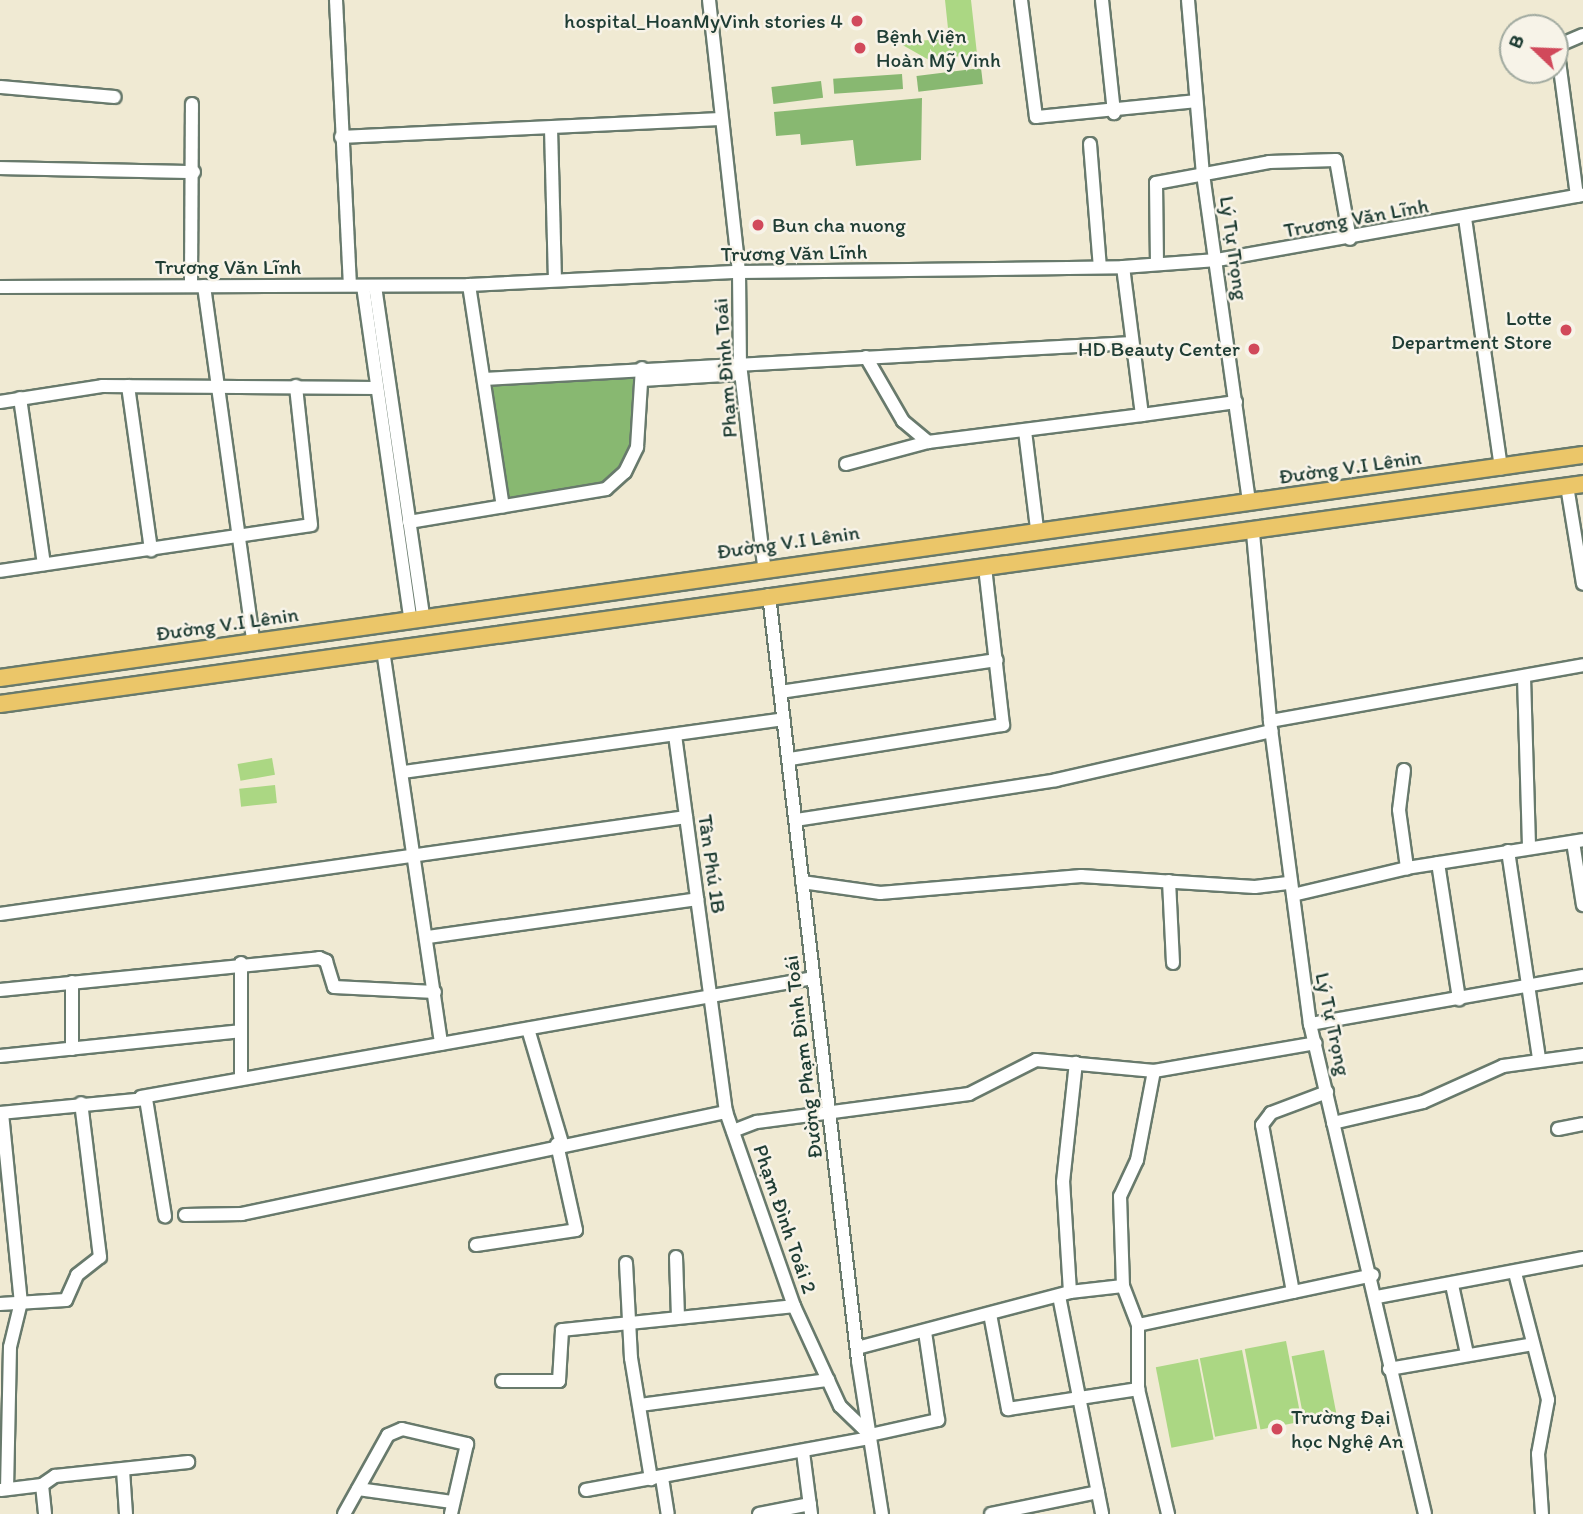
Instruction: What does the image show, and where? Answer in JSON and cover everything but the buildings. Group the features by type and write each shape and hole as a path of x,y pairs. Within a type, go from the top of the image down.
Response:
{"main road":[{"name":"Đường V.I Lênin","path":"0,678 765,566 1583,455"},
{"path":"0,704 769,595 1253,533 1575,485"},
{"path":"1249,502 1253,533"},
{"path":"765,566 769,595"},
{"path":"380,622 383,650"}],"street":[{"path":"336,0 341,137 377,388 417,617"},
{"name":"Phạm Đình Toái","path":"709,0 720,119 739,272 741,369 765,566"},
{"path":"1021,0 1034,115 1114,113 1196,101"},
{"path":"1102,0 1114,113"},
{"name":"Lý Tự Trọng","path":"1188,0 1203,174 1249,502"},
{"path":"1580,195 1557,46 1583,35"},
{"path":"0,87 115,97"},
{"path":"192,104 198,286 253,641"},
{"path":"341,137 720,119"},
{"path":"551,128 555,280"},
{"path":"1090,144 1100,267"},
{"path":"1157,264 1156,183 1203,174 1334,158 1350,239"},
{"path":"0,168 194,172"},
{"name":"Trương Văn Lĩnh","path":"0,287 469,285 739,272 1123,267 1217,260 1350,239 1580,195"},
{"path":"1465,218 1501,468"},
{"path":"1123,267 1142,415"},
{"path":"469,285 503,506"},
{"path":"363,286 409,522 417,617"},
{"path":"484,379 741,369 866,357 1132,343"},
{"path":"866,357 903,421 928,442"},
{"path":"409,522 503,506 586,496 620,478 637,447 642,374"},
{"path":"0,402 128,386 377,388"},
{"path":"128,386 151,550"},
{"path":"0,572 307,526 315,519 296,386"},
{"path":"20,398 44,564"},
{"path":"846,464 928,442 1236,402"},
{"path":"1025,431 1037,529"},
{"path":"1575,485 1583,578"},
{"name":"Lý Tự Trọng","path":"1253,533 1271,726 1310,1024 1373,1275 1389,1369 1425,1514"},
{"path":"790,759 1001,727 1006,719 985,567"},
{"name":"Đường Phạm Đình Toái","path":"769,595 857,1348 882,1514"},
{"path":"383,650 428,937 440,1044"},
{"path":"780,692 997,660"},
{"path":"796,820 1056,780 1271,726 1583,665"},
{"path":"1524,677 1529,847"},
{"path":"403,772 783,719"},
{"name":"Tân Phú 1B","path":"675,736 711,997"},
{"path":"1405,770 1399,810 1407,868"},
{"path":"0,914 415,853 686,817"},
{"path":"802,882 880,893 1081,876 1291,889 1507,850 1578,841 1583,905"},
{"path":"1507,850 1539,1058"},
{"path":"1438,863 1459,999"},
{"path":"1169,881 1173,963"},
{"path":"428,937 697,899"},
{"path":"0,990 241,963 322,958 334,987 435,992"},
{"path":"241,963 241,1079"},
{"path":"1310,1024 1583,976"},
{"path":"188,1462 55,1476 42,1485 3,1490 10,1346 21,1303 1,1113 141,1097 813,978"},
{"path":"72,982 72,1049"},
{"name":"Phạm Đình Toái 2","path":"711,997 726,1112 794,1306 840,1406 870,1436"},
{"path":"476,1245 575,1232 559,1144 527,1029"},
{"path":"0,1056 240,1031"},
{"path":"733,1131 829,1112 969,1094 1036,1060 1154,1071 1316,1043"},
{"path":"1333,1123 1423,1102 1494,1069 1539,1058 1583,1055"},
{"path":"1076,1063 1063,1182 1065,1294 1079,1398 1102,1514"},
{"path":"1154,1071 1137,1160 1120,1191 1123,1286 1138,1325 1139,1389 1168,1514"},
{"path":"1293,1292 1262,1125 1271,1113 1328,1092"},
{"path":"141,1097 151,1105 165,1216"},
{"path":"0,1304 66,1300 76,1275 100,1257 81,1103"},
{"path":"185,1215 242,1214 559,1144 726,1112"},
{"path":"1558,1129 1583,1124"},
{"path":"676,1257 678,1317"},
{"path":"1377,1297 1452,1285 1583,1258"},
{"path":"626,1263 629,1323 640,1405 656,1478 668,1514"},
{"path":"1515,1273 1548,1400 1538,1454 1542,1514"},
{"path":"1138,1325 1373,1275"},
{"path":"1452,1285 1467,1354"},
{"path":"857,1348 1065,1294 1123,1286"},
{"path":"502,1381 559,1381 560,1331 794,1306"},
{"path":"990,1314 1007,1408 1139,1389"},
{"path":"586,1490 803,1452 938,1420 925,1332"},
{"path":"1389,1369 1533,1344"},
{"path":"640,1405 828,1380"},
{"path":"344,1514 388,1435 402,1429 467,1444 452,1508 358,1489"},
{"path":"759,1514 810,1509 803,1452"},
{"path":"123,1470 126,1514"},
{"path":"42,1485 45,1514"},
{"path":"991,1514 1033,1510 1098,1492"}],"green space":[{"path":"945,0 971,0 977,54 929,60 899,43 949,38"},
{"path":"981,68 983,84 918,92 916,76"},
{"path":"902,74 903,89 834,94 833,79"},
{"path":"821,81 823,98 773,104 771,87"},
{"path":"922,98 921,160 856,166 853,140 801,145 800,134 776,136 774,112"},
{"path":"642,368 639,440 613,484 503,506 484,379"},
{"path":"272,758 275,775 240,781 238,764"},
{"path":"275,785 277,803 241,807 239,789"},
{"path":"1286,1341 1302,1421 1260,1430 1245,1349"},
{"path":"1242,1350 1257,1429 1215,1437 1200,1358"},
{"path":"1324,1350 1336,1413 1304,1419 1292,1356"},
{"path":"1198,1359 1214,1439 1171,1448 1156,1367"}],"place":[{"name":"hospital_HoanMyVinh stories 4","path":"857,21"},
{"name":"Bệnh Viện Hoàn Mỹ Vinh","path":"860,48"},
{"name":"Bun cha nuong","path":"758,225"},
{"name":"Lotte Department Store","path":"1566,330"},
{"name":"HD Beauty Center","path":"1254,349"},
{"name":"Trường Đại học Nghệ An","path":"1277,1429"}]}
